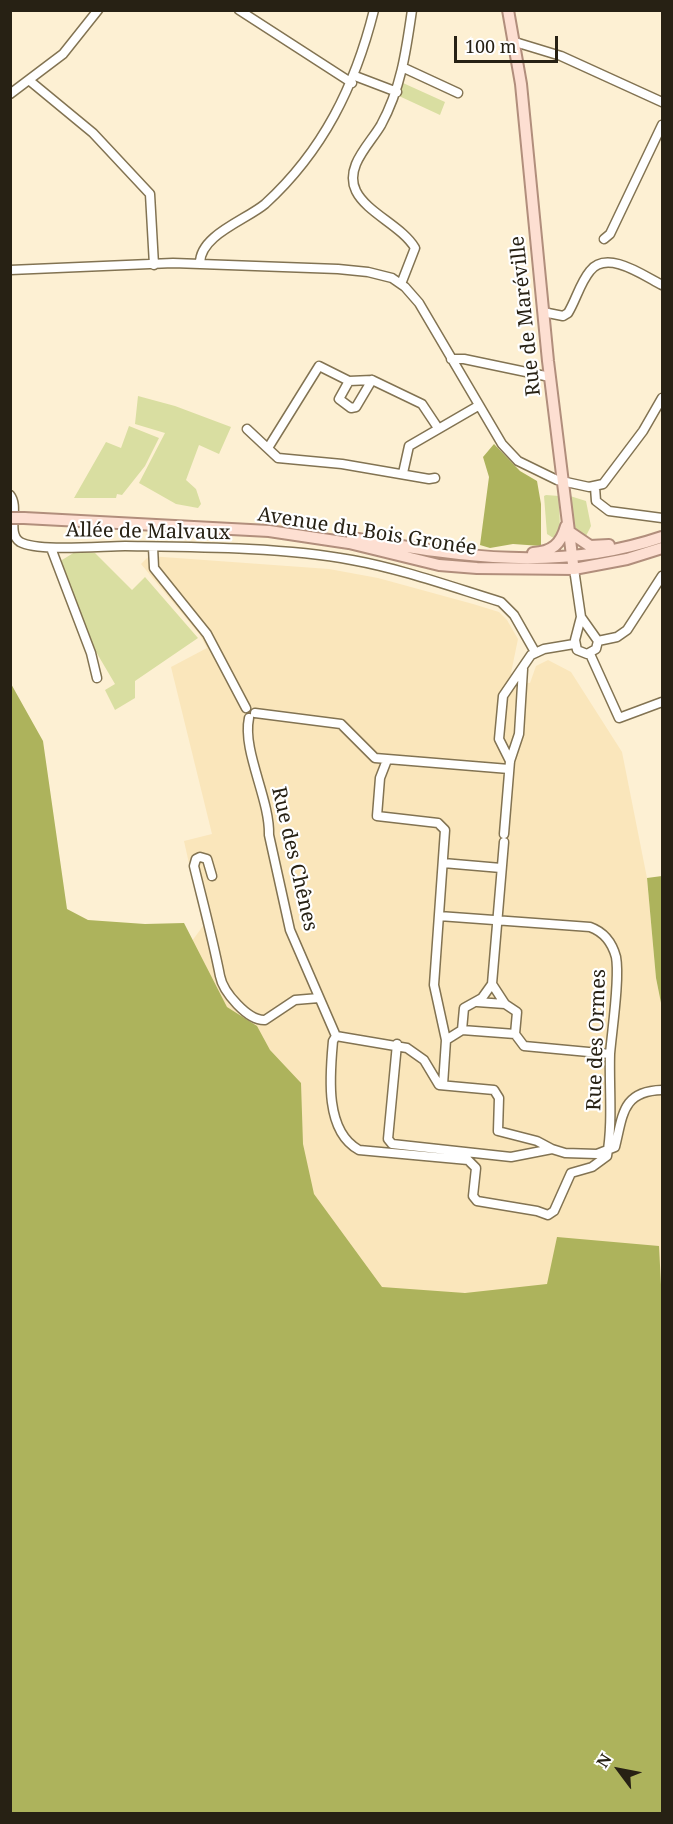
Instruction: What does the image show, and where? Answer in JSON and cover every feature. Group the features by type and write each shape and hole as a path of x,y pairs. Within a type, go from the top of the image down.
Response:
{"main road":[{"name":"Rue de Maréville","path":"508,10 525,122 550,376 574,569"},
{"name":"Avenue du Bois Gronée","path":"10,512 24,515 269,531 349,543 439,565 513,570 574,569 627,559 663,548"},
{"name":"Avenue du Bois Gronée","path":"10,518 24,515 268,526 444,553 505,559 572,557 626,548"},
{"path":"444,553 451,550 490,553 545,552 560,541 567,526 590,546 615,544 626,548 663,537"}],"street":[{"path":"10,94 30,81 70,47 98,10"},
{"path":"239,10 353,79 397,92"},
{"path":"200,263 204,246 262,206 301,168 328,129 353,79 374,10"},
{"path":"401,284 415,248 357,194 353,174 397,92 404,68 412,10"},
{"path":"514,42 561,56 663,102"},
{"path":"404,68 458,93"},
{"path":"30,81 93,133 150,194 154,265"},
{"path":"604,240 610,234 663,125"},
{"path":"543,312 563,316 568,314 590,270 606,262 616,263 663,285"},
{"path":"10,270 211,263 368,272 385,275 401,284 419,303 477,406 494,433 513,456 531,468 562,481 595,487 606,482 663,398"},
{"path":"451,359 464,359 550,376"},
{"path":"268,448 315,368 322,366 350,381 372,380 422,404 438,428"},
{"path":"350,381 339,399 351,408 356,407 372,380"},
{"path":"403,474 409,446 477,406"},
{"path":"247,429 280,458 435,478"},
{"path":"595,487 596,501 604,509 663,518"},
{"name":"Allée de Malvaux","path":"10,495 16,507 15,532 17,539 23,543 51,548 153,547 331,557 393,570 501,602 514,615 535,652"},
{"name":"Rue des Chênes","path":"153,547 154,568 207,634 246,708 244,714 252,716 248,733 269,819 269,835 290,930 336,1036"},
{"path":"51,548 91,653 97,678"},
{"name":"Rue de Maréville","path":"574,569 581,617 578,634"},
{"path":"597,641 616,637 627,630 647,595 663,576"},
{"name":"Rue de Maréville","path":"581,617 589,632"},
{"path":"589,632 597,641 596,649 590,654 581,653 574,644 578,634 589,632"},
{"path":"462,1030 464,1008 476,1002 492,984 509,765 519,734 523,669 526,660 535,652 574,644"},
{"path":"590,654 619,718 663,702"},
{"path":"509,765 499,739 502,696 523,669"},
{"path":"252,716 341,724 370,756 387,760 509,765"},
{"path":"387,760 380,778 377,816 443,825 446,830 434,985 445,1036 443,1085"},
{"path":"212,876 207,859 200,857 196,859 194,866 217,954 220,977 242,1010 252,1017 265,1020 295,1000 319,998"},
{"path":"443,863 501,868"},
{"name":"Rue des Ormes","path":"439,916 590,927 600,930 608,939 616,960 610,1054 608,1151"},
{"path":"492,984 505,1004 517,1012 515,1034 524,1046 610,1054"},
{"path":"476,1002 505,1004"},
{"path":"445,1036 462,1030 515,1034"},
{"path":"608,1151 597,1164 571,1173 551,1214 477,1201 473,1196 476,1168 472,1162 359,1150 352,1146 335,1116 329,1087 333,1041 336,1036 397,1044 418,1054 428,1066 436,1083 494,1090 499,1098 498,1131 537,1141 552,1149 588,1155 608,1151 615,1147 622,1114 628,1103 645,1092 663,1090"},
{"path":"397,1044 388,1139 392,1144 511,1157 552,1149"}],"shaded area":[{"path":"149,556 329,569 378,578 473,604 499,612 507,620 518,639 511,673 522,682 530,683 536,666 548,660 571,672 622,752 647,878 656,978 662,1008 662,1319 390,1373 189,945 203,926 184,841 212,834 171,667 207,648 200,635 141,564"}],"green space":[{"path":"403,83 445,102 440,115 399,96"},
{"path":"138,396 175,406 231,427 219,454 199,445 186,480 196,489 201,504 198,508 176,504 139,483 165,433 135,424"},
{"path":"129,426 159,438 145,466 122,495 117,494 116,498 74,498 106,442 121,448"},
{"path":"494,444 520,471 537,481 541,504 541,546 513,544 490,548 480,545 489,477 483,457"},
{"path":"544,496 559,496 560,531 555,539 547,534"},
{"path":"570,496 586,501 591,526 584,540 573,527"},
{"path":"75,552 95,553 132,590 145,577 198,638 135,681 135,698 115,710 105,690 115,684 92,645 61,567 62,560"},
{"path":"10,682 43,741 67,909 88,920 145,924 184,923 227,1007 257,1026 270,1050 301,1083 303,1144 314,1194 382,1287 465,1293 547,1284 557,1237 659,1246 662,1304 662,1813 11,1813"},
{"path":"662,876 662,1008 656,978 647,878"}]}
